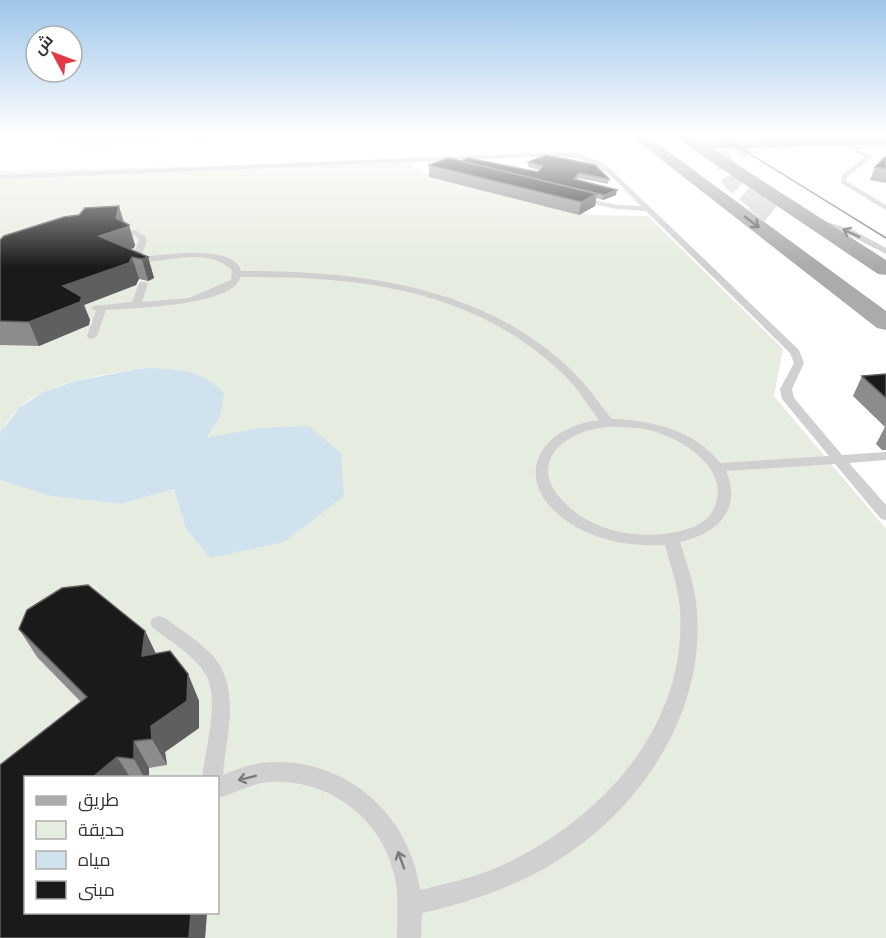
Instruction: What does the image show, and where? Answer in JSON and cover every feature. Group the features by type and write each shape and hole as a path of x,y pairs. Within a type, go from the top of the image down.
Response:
{"main road":[{"path":"718,180 886,323"},
{"path":"731,180 758,197 793,212 886,298"},
{"path":"738,180 886,268"},
{"path":"771,180 793,196 793,212"}],"lane":[{"path":"618,180 795,352 799,363 786,389 786,395 886,515"},
{"path":"843,180 843,182 886,208"},
{"path":"611,189 633,194"},
{"path":"567,196 617,207 649,209"},
{"path":"793,212 850,232 886,251"},
{"path":"92,336 99,308 196,299 231,285 237,274 234,265 214,257 149,263 133,260 143,240 142,237 132,232"},
{"path":"237,274 297,274 356,279 412,289 464,306 513,329 556,359 582,385 608,423"},
{"path":"136,305 143,283"},
{"path":"608,423 644,425 670,433 694,445 717,467 726,493 724,506 717,517 706,527 690,535 671,539 630,539 609,534 574,517 550,495 542,471 543,460 548,450 566,433 578,428 608,423"},
{"path":"717,467 886,456"},
{"path":"410,904 462,892 512,873 556,848 595,820 627,788 652,754 670,720 680,692 689,647 689,613 671,539"},
{"path":"159,623 197,654 216,677 219,705 212,776"},
{"path":"219,788 240,779 270,772 300,772 327,779 353,792 374,812 392,837 404,868 410,904 409,938"}],"green space":[{"path":"0,180 450,180 591,215 648,216 783,349 774,396 886,529 886,938 205,938 207,914 219,914 219,776 149,776 149,768 166,765 165,752 93,714 28,776 24,776 24,780 0,809 0,480 50,496 121,504 174,489 185,527 258,428 207,439 220,417 143,368 95,376 48,390 20,407 0,433 0,345 39,346 93,323 72,309 153,278 106,257 137,247 123,238 0,263"}],"water":[{"path":"144,368 197,374 206,378 224,393 220,417 207,438 258,428 309,426 341,453 344,496 284,542 210,558 185,527 174,489 121,504 50,496 0,480 0,433 19,408 43,392 75,381"}],"building":[{"path":"490,180 539,180 597,194 581,202"},
{"path":"540,180 577,180 617,190 604,195"},
{"path":"119,206 116,218 129,225 99,236 148,257 142,259 132,257 129,263 63,286 82,297 80,302 29,322 0,321 0,240 4,236 64,217 79,215 85,208"},
{"path":"886,374 886,398 862,376"},
{"path":"88,585 145,631 142,656 170,651 188,674 187,701 151,726 152,739 134,741 134,759 117,757 94,776 24,776 24,914 191,914 189,938 0,938 0,765 87,697 19,629 27,610 62,588"}],"tunnel":[{"path":"730,180 757,203"},
{"path":"755,201 772,215"}],"tram line":[{"path":"792,180 886,238"}]}
